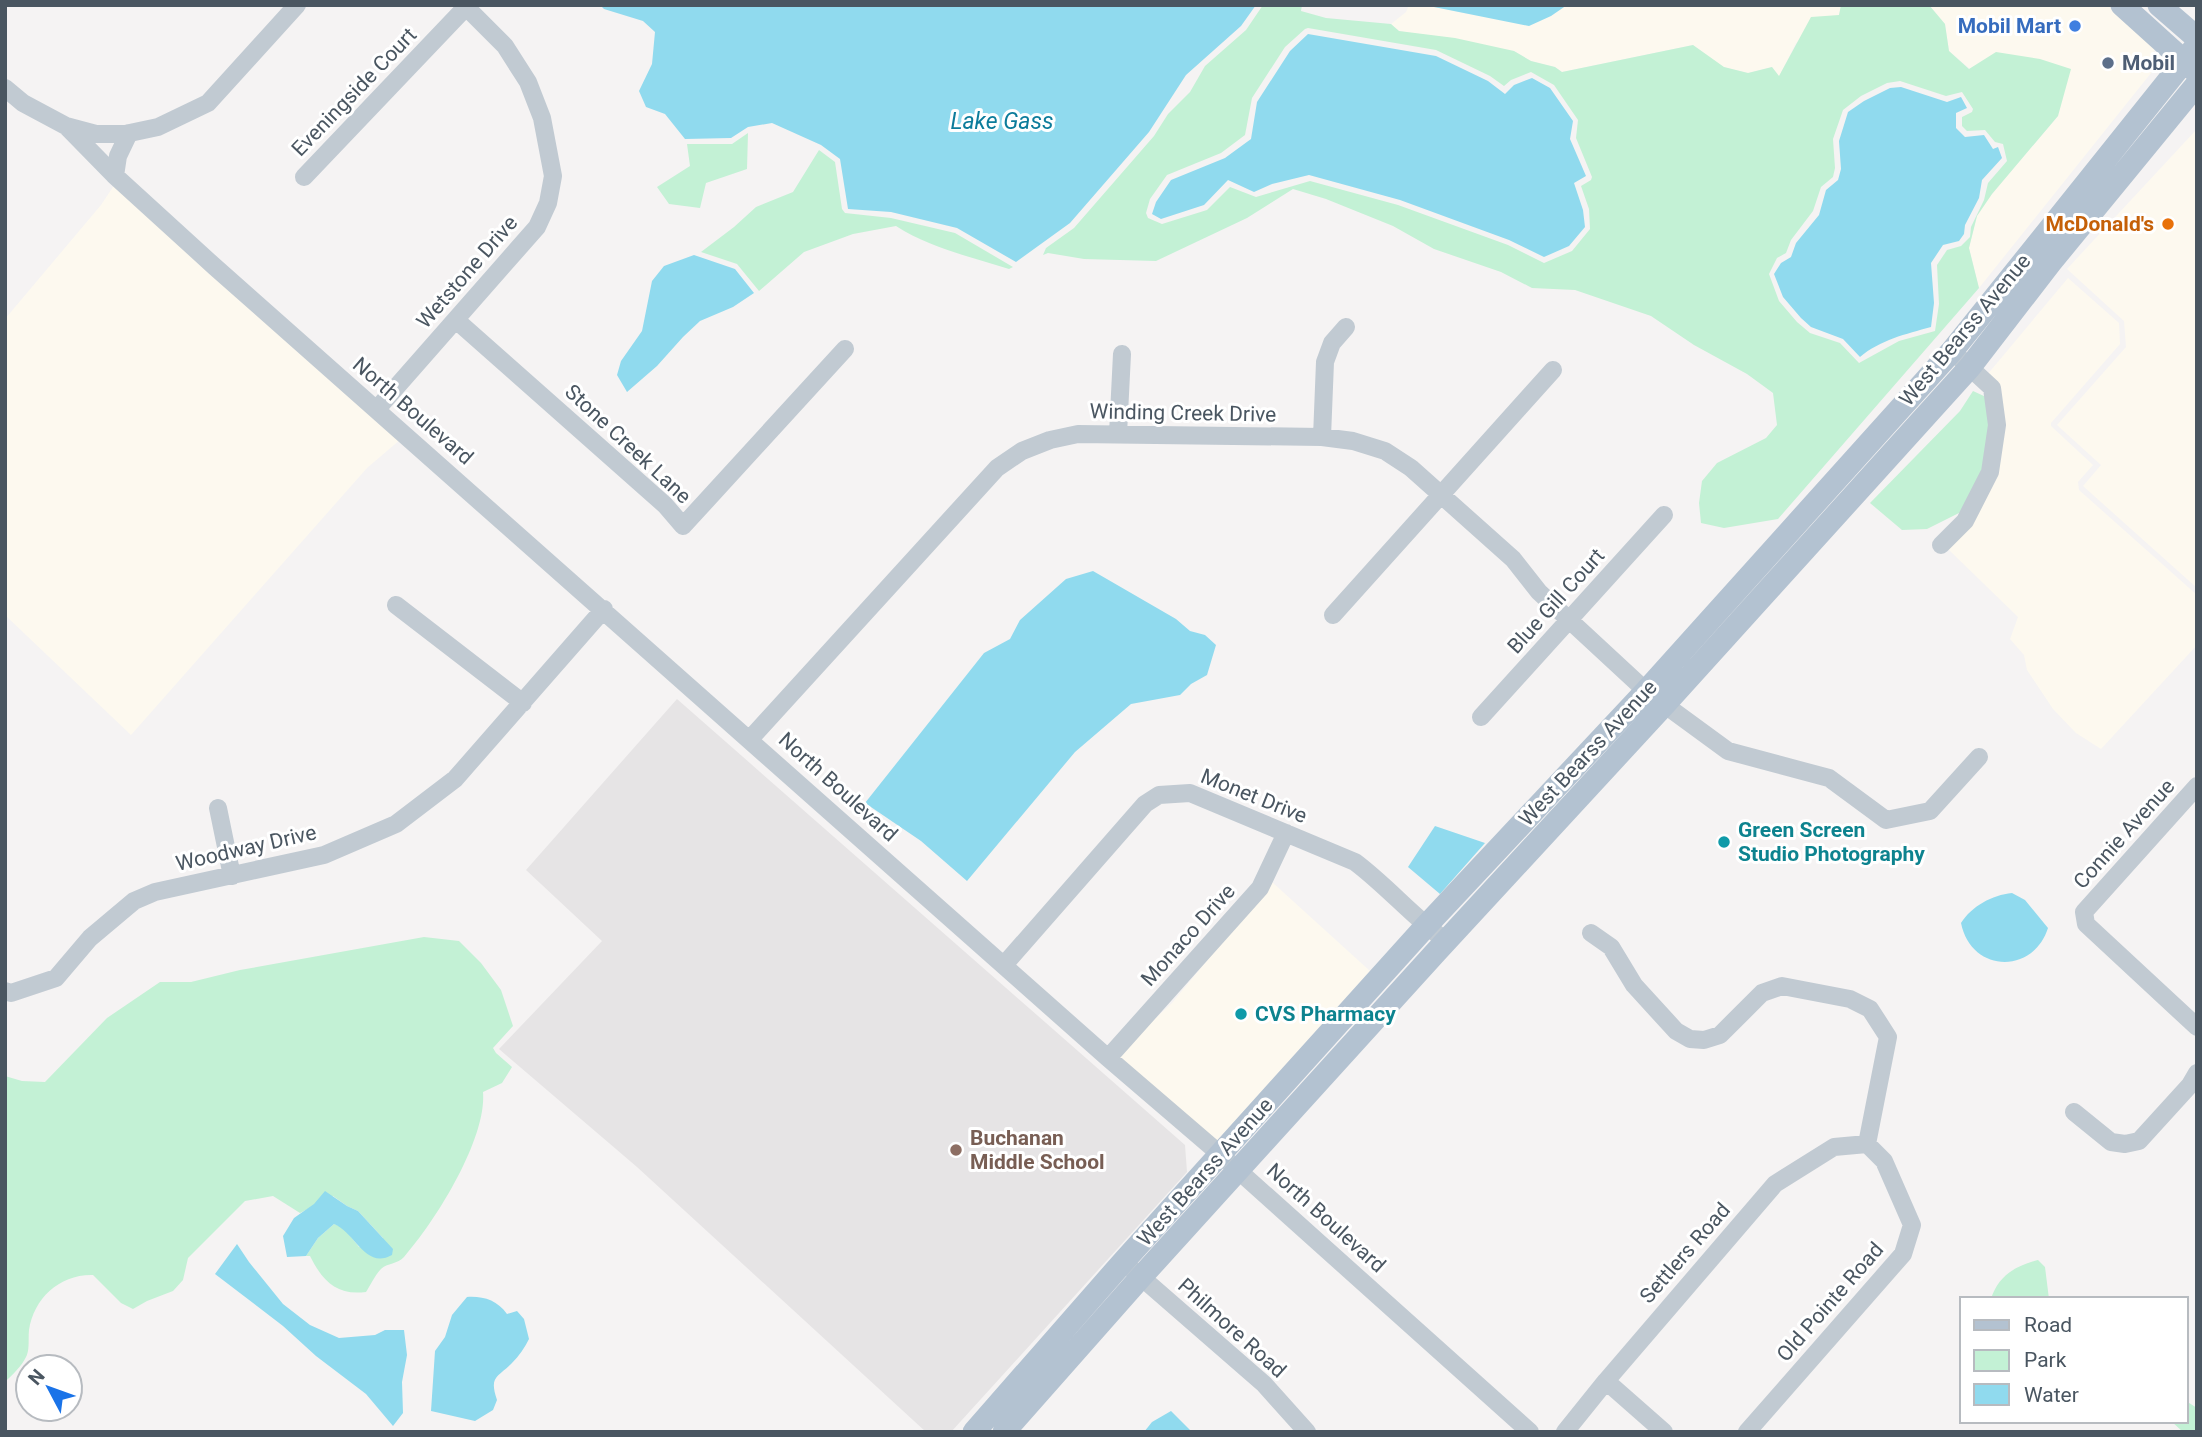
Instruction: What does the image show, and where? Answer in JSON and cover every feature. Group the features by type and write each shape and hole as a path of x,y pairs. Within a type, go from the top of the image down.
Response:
{"main road":[{"path":"2122,5 2192,59"},
{"path":"2160,5 2197,38"},
{"name":"West Bearss Avenue","path":"1004,1432 1446,941 1952,351 2192,59"},
{"name":"West Bearss Avenue","path":"982,1429 1123,1262 1426,926 1656,698 1970,367 2051,262 2197,83"}],"street":[{"path":"5,88 23,103 66,126 96,134 129,133 159,127 208,103 296,5"},
{"name":"Eveningside Court","path":"304,177 465,6"},
{"name":"Wetstone Drive","path":"377,409 537,227 548,203 552,176 542,118 528,82 505,46 465,6"},
{"name":"North Boulevard","path":"66,126 115,176 1108,1058 1239,1170 1530,1432"},
{"path":"115,176 118,156 129,133"},
{"name":"Stone Creek Lane","path":"456,320 665,505 683,526 845,349"},
{"path":"1322,438 1325,362 1332,343 1346,327"},
{"path":"1941,545 1965,521 1992,468 1997,425 1992,388 1952,351"},
{"path":"1118,434 1122,354"},
{"path":"1333,615 1553,370"},
{"name":"Winding Creek Drive","path":"750,739 997,468 1022,451 1050,439 1078,434 1118,434 1322,438 1353,441 1385,452 1411,468 1513,559 1539,593 1656,698 1728,751 1829,778 1886,820 1930,811 1979,757"},
{"name":"Blue Gill Court","path":"1481,717 1664,515"},
{"path":"396,605 523,703"},
{"name":"Woodway Drive","path":"5,991 10,993 56,978 90,938 134,901 155,892 324,855 396,824 455,779 604,610"},
{"name":"Connie Avenue","path":"2197,786 2084,912 2086,924 2197,1027"},
{"name":"Monet Drive","path":"1004,965 1145,804 1159,795 1190,793 1355,862 1446,941"},
{"path":"218,808 232,876"},
{"name":"Monaco Drive","path":"1108,1058 1260,888 1286,833"},
{"path":"1591,933 1611,947 1633,985 1676,1031 1690,1039 1704,1040 1720,1035 1762,993 1782,986 1850,999 1870,1009 1888,1037 1867,1144"},
{"path":"2074,1112 2111,1142 2125,1144 2139,1141 2190,1086 2197,1073"},
{"name":"Settlers Road","path":"1565,1432 1775,1184 1834,1147 1867,1144"},
{"name":"Old Pointe Road","path":"1746,1432 1903,1254 1912,1225 1884,1161 1867,1144"},
{"name":"Philmore Road","path":"1123,1262 1264,1384 1307,1432"},
{"path":"1606,1381 1664,1432"}],"shaded area":[{"path":"1409,5 1424,5 1470,14 1551,16 1567,5 1841,5 1839,15 1796,43 1779,77 1772,67 1748,73 1723,67 1693,45 1562,72 1555,67 1531,61 1514,51 1399,31 1391,24 1406,12"},
{"path":"1929,5 2112,5 2155,42 2151,73 1979,288 1969,248 1977,216 1992,194 2058,116 1970,69 1949,51 1945,24"},
{"path":"2197,129 2197,588 2083,486 2101,465 2057,425 2126,347 2124,321 2067,269"},
{"path":"117,181 401,439 367,468 131,735 5,615 5,319 101,205"},
{"path":"2068,278 2119,323 2120,344 2051,426 2093,465 2078,482 2079,490 2197,595 2197,645 2101,749 2076,733 2053,709 2027,670 2024,655 2010,639 2018,617 1948,549 1971,525 1987,375"},
{"path":"677,699 1185,1145 1187,1172 951,1432 926,1432 637,1167 499,1049 602,941 526,870"},
{"path":"1272,882 1370,971 1216,1142 1118,1058 1172,1003"}],"green space":[{"path":"1263,5 1302,5 1301,11 1326,18 1391,24 1399,31 1455,38 1514,51 1531,61 1555,67 1562,72 1693,45 1724,67 1748,73 1772,67 1779,76 1811,17 1839,15 1841,5 1929,5 1945,24 1949,51 1969,69 1996,52 2040,59 2071,69 2058,116 1992,194 1977,216 1969,248 1979,288 1778,519 1724,528 1701,523 1699,503 1702,481 1717,463 1766,438 1777,425 1773,393 1747,374 1694,345 1651,316 1575,290 1532,288 1501,272 1434,249 1393,226 1293,189 1247,218 1156,261 1084,259 1048,253 1043,255 1046,248 1074,228 1154,136 1168,114 1190,92 1205,66 1246,30","holes":["1308,28 1436,50 1490,76 1504,86 1511,80 1531,72 1554,85 1578,120 1576,138 1592,177 1581,186 1589,209 1590,229 1572,251 1544,263 1508,245 1398,205 1310,181 1256,197 1230,187 1207,210 1162,224 1148,218 1146,213 1150,199 1167,175 1221,153 1245,135 1252,98 1285,47","1900,81 1946,96 1962,92 1973,109 1962,117 1962,126 1967,131 1985,130 1995,142 2003,144 2007,161 1988,183 1984,200 1971,227 1970,237 1961,246 1947,250 1937,265 1939,304 1935,331 1899,341 1859,363 1840,343 1810,333 1797,322 1779,301 1769,274 1777,258 1786,253 1791,240 1813,211 1821,187 1833,177 1833,139 1843,110 1861,96 1887,83"]},
{"path":"748,133 747,169 706,183 700,208 669,204 657,187 690,166 687,144 732,144"},
{"path":"819,150 835,162 842,209 845,213 891,218 955,233 1013,267 1009,269 951,251 896,226 853,234 804,252 759,291 737,264 701,252 756,207 793,192"},
{"path":"1973,391 1986,397 1989,417 1985,465 1963,511 1927,529 1902,530 1870,503 1960,411"},
{"path":"424,937 459,941 481,963 501,990 513,1026 493,1048 512,1067 502,1083 483,1092 477,1133 444,1202 404,1257 381,1269 366,1292 355,1293 338,1289 331,1284 310,1256 306,1256 318,1238 334,1224 343,1227 359,1247 383,1238 358,1211 333,1196 300,1213 273,1196 245,1201 188,1258 183,1280 173,1291 133,1309 121,1303 93,1275 70,1279 50,1290 32,1318 27,1353 14,1353 14,1372 5,1382 5,1076 22,1081 45,1082 107,1018 160,982 191,982 240,970"},
{"path":"2038,1260 2045,1267 2049,1297 1992,1297 2003,1278 2022,1265"},
{"path":"2188,1402 2197,1408 2197,1432 2183,1432 2173,1423 2188,1423"}],"water":[{"name":"Lake Gass","path":"600,5 1256,5 1241,26 1186,75 1149,132 1070,223 1016,262 957,228 891,212 848,209 840,159 821,145 772,123 748,127 731,138 685,139 665,114 646,107 639,91 652,64 655,32 643,21 604,9"},
{"path":"1424,5 1567,5 1529,26"},
{"path":"1308,34 1436,56 1488,81 1505,94 1514,85 1532,78 1550,88 1573,121 1570,139 1586,176 1574,183 1583,210 1585,227 1569,246 1544,257 1509,240 1400,200 1309,175 1272,184 1254,192 1228,180 1204,205 1161,219 1152,214 1156,202 1171,180 1225,158 1251,139 1257,102 1290,51"},
{"path":"1901,87 1947,102 1961,97 1967,108 1956,113 1956,128 1965,137 1984,135 1993,149 1998,147 2002,158 1982,180 1979,198 1965,225 1964,234 1959,241 1943,245 1931,263 1934,303 1931,327 1885,342 1860,357 1843,339 1811,327 1801,318 1783,297 1774,274 1781,263 1791,257 1796,243 1819,215 1826,190 1838,180 1841,169 1839,141 1848,112 1890,88"},
{"path":"694,255 735,269 754,293 733,307 700,321 657,366 627,392 617,375 621,361 642,331 652,281 664,266"},
{"path":"1093,571 1176,619 1190,631 1205,635 1216,645 1207,675 1191,684 1180,695 1131,704 1075,752 967,881 921,841 865,803 984,653 1010,639 1020,620 1066,579"},
{"path":"1435,826 1485,843 1440,894 1408,867"},
{"path":"2012,893 2025,900 2048,928 2040,943 2029,954 2017,960 2003,962 1989,959 1977,951 1967,939 1961,923 1983,902"},
{"path":"325,1191 358,1211 393,1249 392,1255 375,1258 367,1254 334,1224 318,1238 306,1256 287,1257 283,1236 294,1218 314,1204"},
{"path":"237,1244 283,1304 310,1325 339,1338 375,1335 385,1330 404,1330 407,1355 402,1382 403,1413 393,1426 366,1394 215,1274"},
{"path":"467,1297 489,1300 499,1305 507,1314 517,1311 524,1319 529,1339 517,1357 496,1378 494,1386 497,1400 493,1410 475,1421 431,1411 435,1351 445,1337 452,1315"},
{"path":"1171,1411 1192,1432 1144,1432 1152,1422"}],"place":[{"name":"Mobil Mart","path":"2075,26"},
{"name":"Mobil","path":"2108,63"},
{"name":"McDonald's","path":"2168,224"},
{"name":"Green Screen Studio Photography","path":"1724,842"},
{"name":"CVS Pharmacy","path":"1241,1014"},
{"name":"Buchanan Middle School","path":"956,1150"}]}
